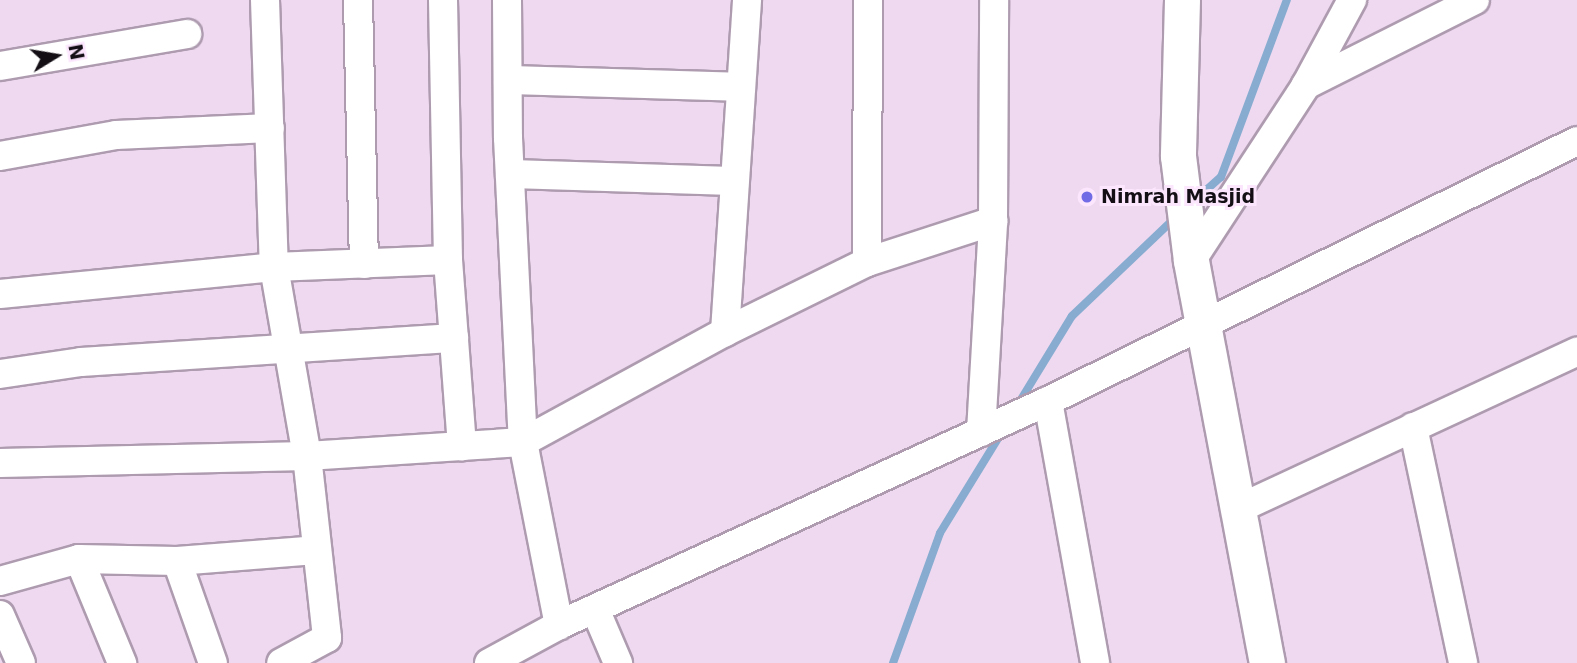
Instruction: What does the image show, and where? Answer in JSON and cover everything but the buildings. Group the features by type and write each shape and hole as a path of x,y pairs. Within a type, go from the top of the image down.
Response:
{"street":[{"path":"265,0 274,267 307,456 327,638 281,663"},
{"path":"358,0 364,264"},
{"path":"443,0 448,260 462,446"},
{"path":"507,0 510,174 523,442 559,625"},
{"path":"725,332 747,0"},
{"path":"867,262 868,0"},
{"path":"981,432 993,221 994,0"},
{"path":"1182,0 1178,156 1191,261 1266,663"},
{"path":"1191,261 1306,85 1352,0"},
{"path":"1306,85 1465,3"},
{"path":"0,66 187,34"},
{"path":"508,79 740,87"},
{"path":"0,156 116,135 270,128"},
{"path":"489,663 559,625 1048,401 1577,141"},
{"path":"510,174 734,181"},
{"path":"0,463 307,456 523,442 725,332 867,262 993,221"},
{"path":"0,294 274,267 448,260"},
{"path":"0,374 81,362 288,346 454,338"},
{"path":"1238,509 1577,352"},
{"path":"1048,401 1095,663"},
{"path":"1413,427 1463,663"},
{"path":"0,581 79,559 177,561 316,550"},
{"path":"79,559 122,663"},
{"path":"177,561 212,663"},
{"path":"595,609 618,663"},
{"path":"0,615 21,663"}],"waterway":[{"path":"1194,201 1221,177 1287,0"},
{"path":"1017,406 1072,316 1174,219"},
{"path":"893,663 940,533 1002,432"}],"place":[{"name":"Nimrah Masjid","path":"1087,197"}]}
